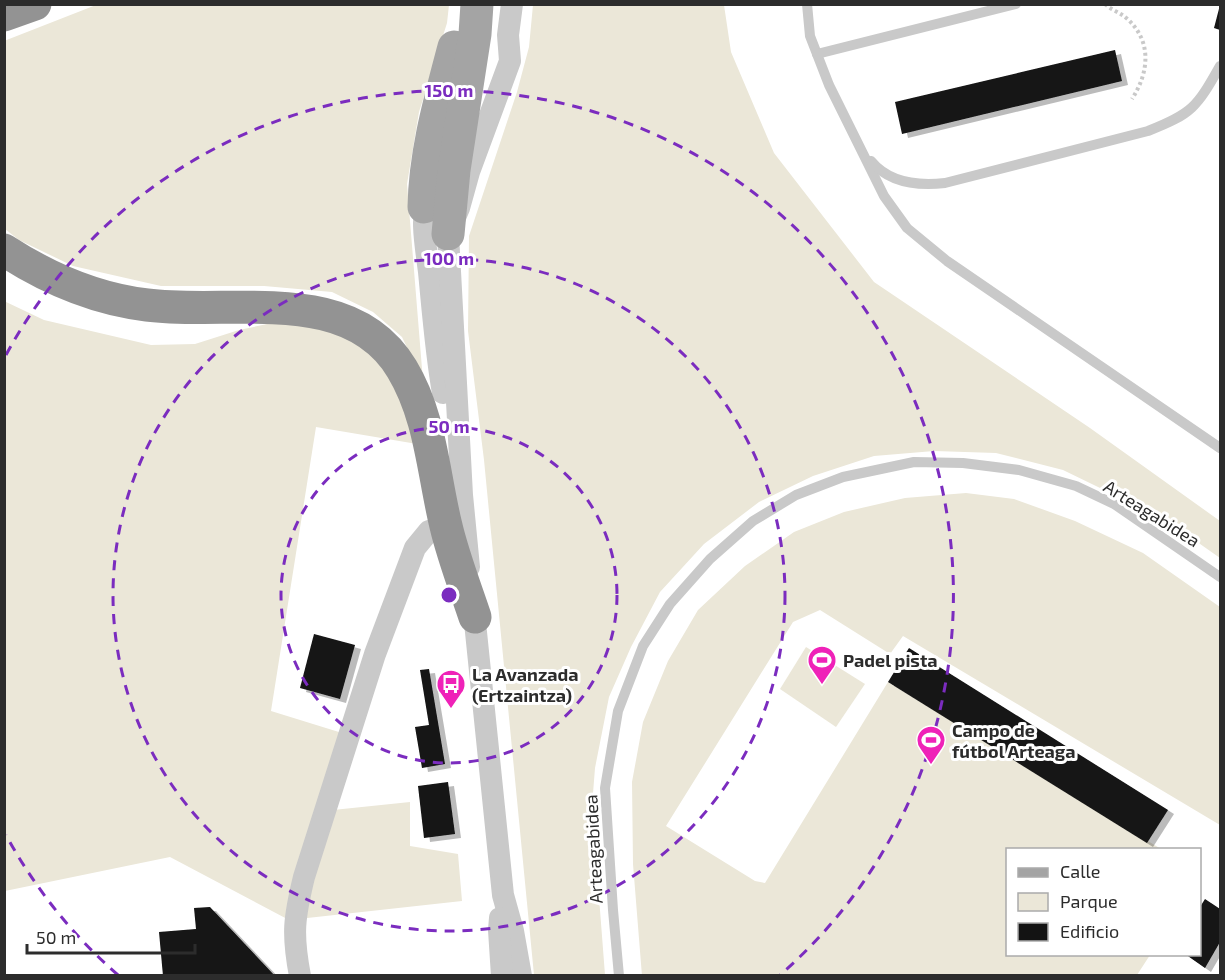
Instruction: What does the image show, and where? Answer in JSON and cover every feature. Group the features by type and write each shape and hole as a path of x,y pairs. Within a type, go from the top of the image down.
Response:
{"highway":[{"path":"4,15 35,4"},
{"path":"4,250 27,265 85,291 147,305 217,309 302,309 337,317 367,332 385,346 402,368 426,426 446,526 475,617"}],"main road":[{"path":"424,207 424,177 429,146 462,18 462,4"},
{"path":"448,234 477,4"}],"street":[{"path":"512,4 508,35 510,61 448,234 462,495 503,895 513,931 520,975"},
{"path":"462,495 437,360 424,207 432,179 460,127 475,106 508,35"},
{"path":"300,975 295,949 296,911 304,877 375,654 415,548 429,531 446,526"},
{"path":"502,975 499,930 503,895"}],"lane":[{"path":"807,4 810,36 829,85 884,196 907,228 947,261 1221,448"},
{"path":"817,54 1016,4"},
{"path":"858,144 879,170 898,180 924,185 945,183 1148,131 1178,120 1196,105 1221,66"},
{"name":"Arteagabidea","path":"619,975 605,788 618,711 643,646 670,604 710,559 753,521 796,495 843,477 914,462 974,464 1019,470 1076,486 1114,504 1221,577"}],"path":[{"path":"1105,4 1124,16 1141,33 1145,54 1145,72 1132,99"}],"green space":[{"path":"96,5 449,5 447,23 419,112 407,184 423,381 402,337 373,312 332,292 264,286 161,286 73,266 19,240 5,229 4,41"},
{"path":"533,5 724,5 731,52 774,153 874,282 1090,428 1220,521 1220,558 1166,520 1063,470 996,453 934,451 874,456 813,476 759,502 704,544 660,592 631,647 609,697 595,768 592,806 605,975 534,975 484,460 468,331 469,236 517,92 529,47"},
{"path":"4,301 44,320 151,345 195,344 239,330 272,323 322,324 379,356 423,445 316,427 271,711 355,737 333,810 410,802 410,846 458,854 462,901 289,920 170,857 5,891"},
{"path":"966,493 1014,499 1075,521 1143,553 1220,607 1220,825 903,636 890,654 820,610 793,622 666,826 755,881 765,883 888,682 1159,848 1006,848 1006,956 1149,956 1137,975 642,976 633,864 632,782 643,722 668,661 698,610 745,566 794,532 844,512 905,498"},
{"name":"Padel pista","path":"806,647 865,684 836,727 780,689"}],"building":[{"path":"1220,5 1220,30 1214,28"},
{"path":"1115,50 1122,81 902,134 895,102"},
{"path":"314,634 355,645 340,699 300,688"},
{"path":"909,648 1168,810 1147,843 888,682"},
{"path":"429,669 445,764 422,768 415,727 429,725 420,670"},
{"path":"448,782 455,834 424,838 418,786"},
{"path":"1205,899 1220,909 1220,942 1205,968 1188,956 1201,956 1201,905"},
{"path":"210,907 275,976 163,976 159,932 196,929 194,908"}],"place":[{"name":"Padel pista","path":"822,686"},
{"name":"La Avanzada (Ertzaintza)","path":"451,710"},
{"name":"Campo de fútbol Arteaga","path":"931,766"}]}
